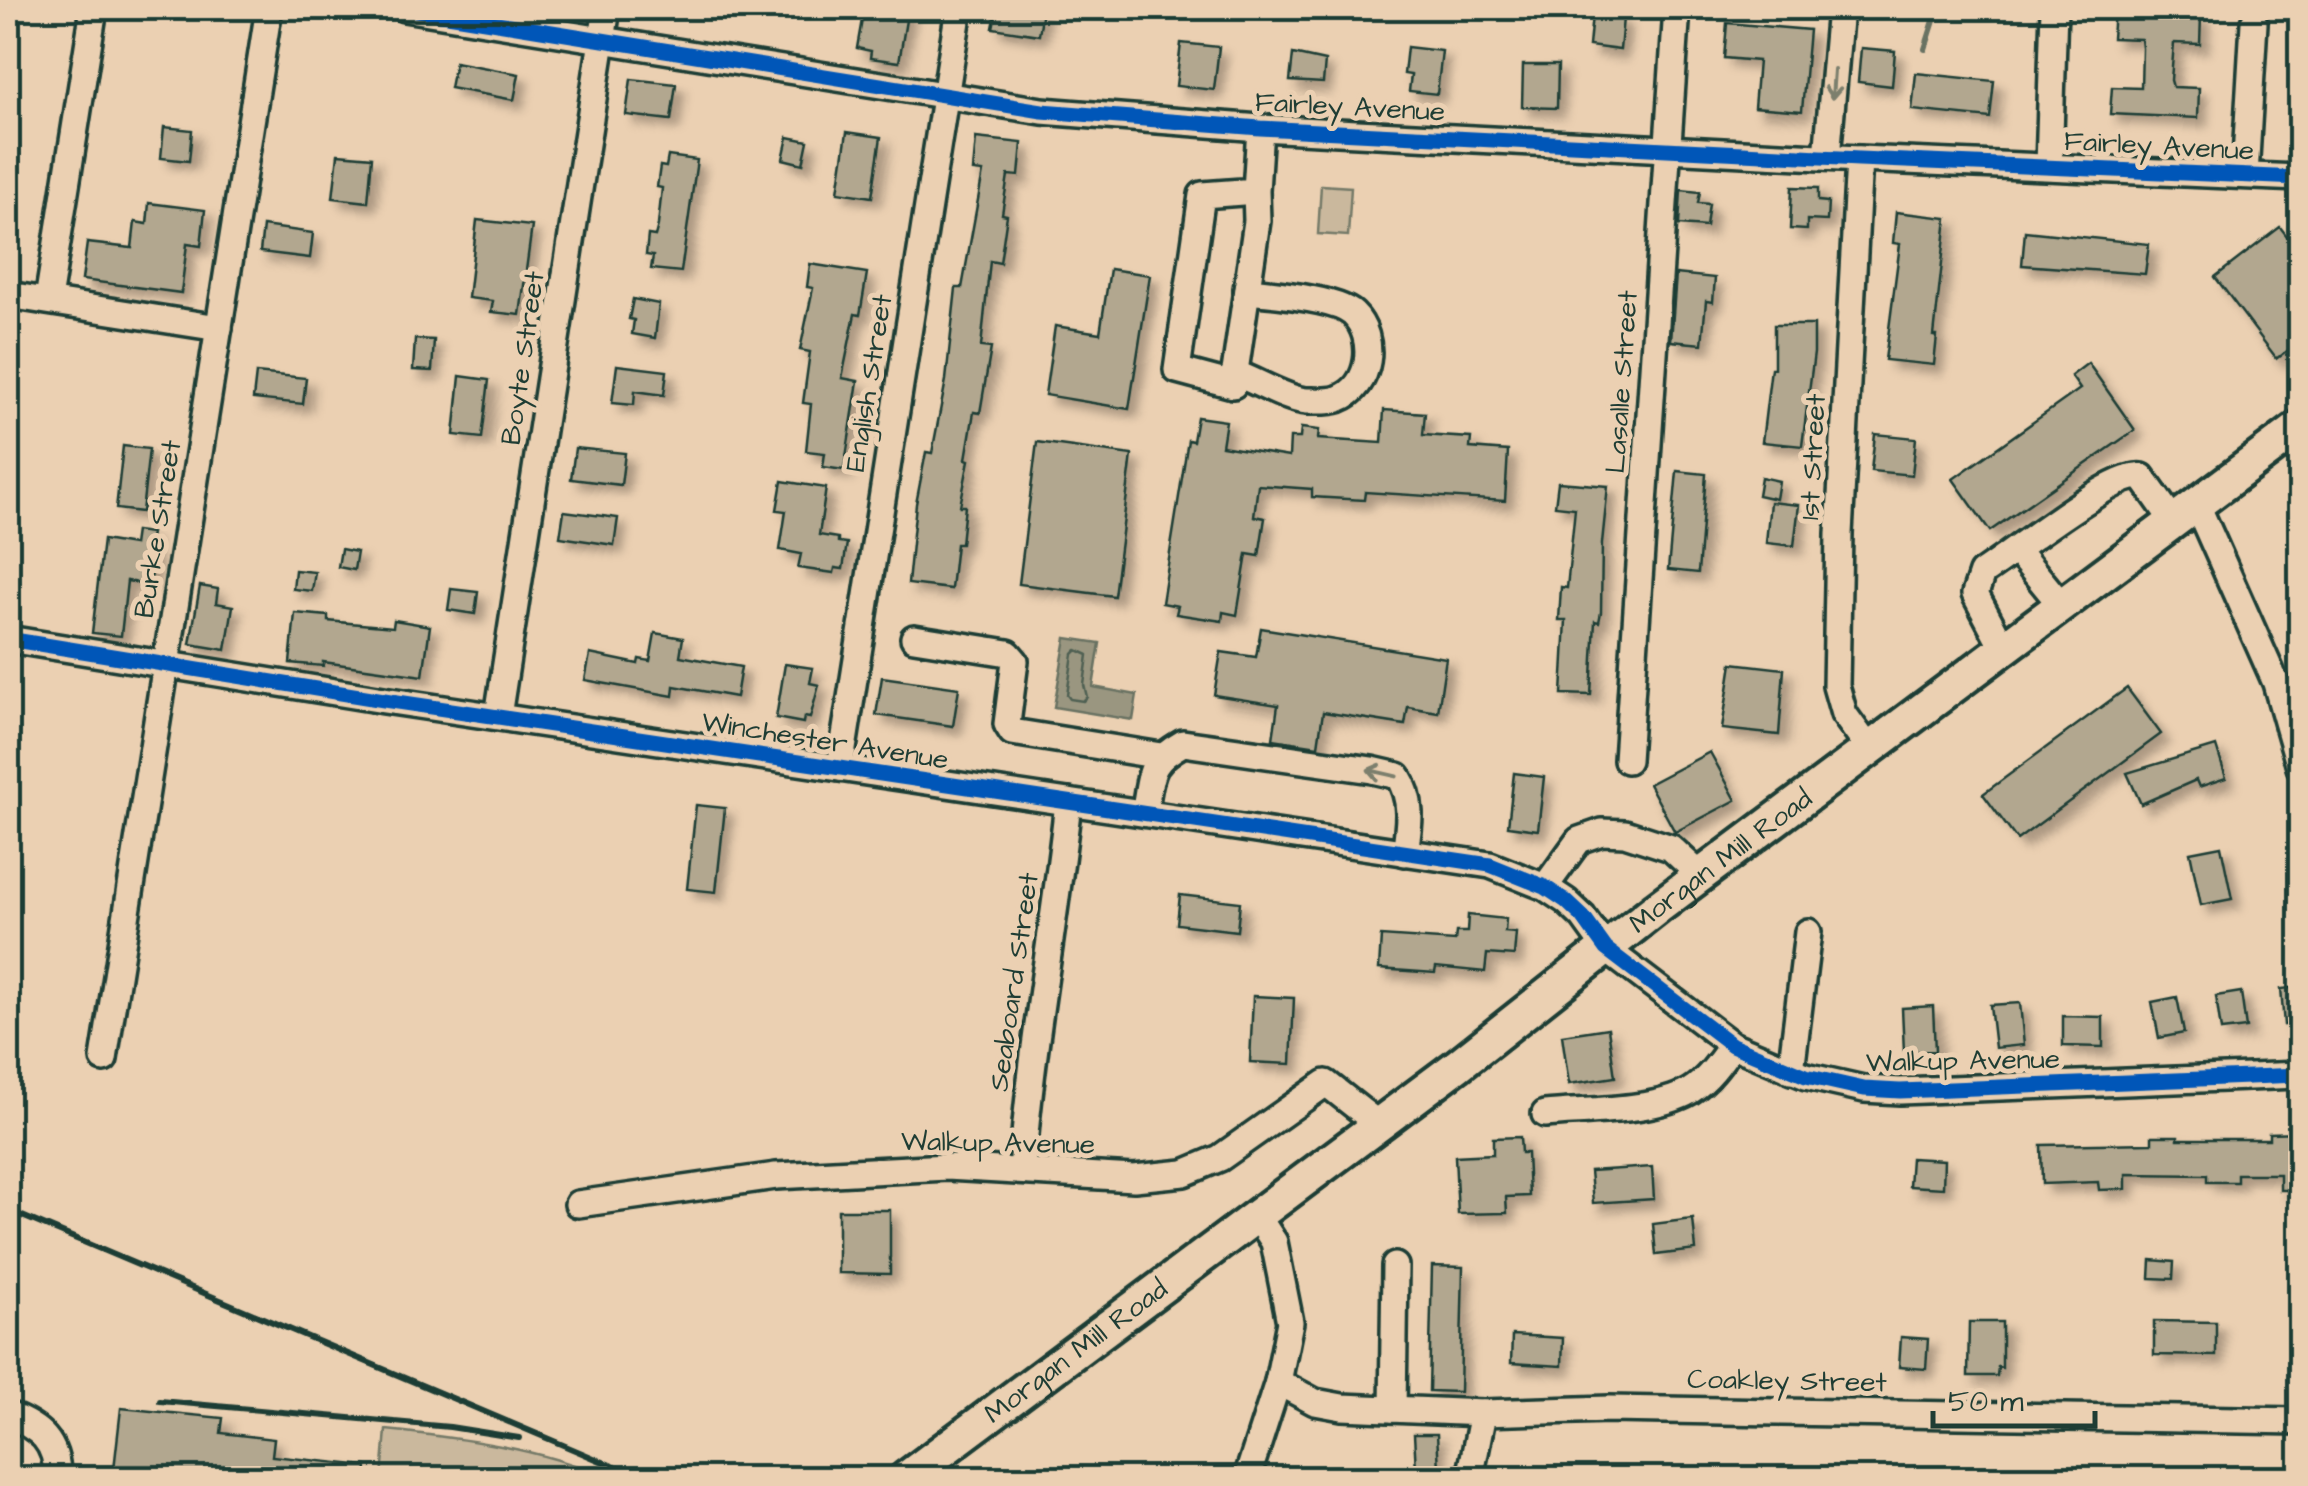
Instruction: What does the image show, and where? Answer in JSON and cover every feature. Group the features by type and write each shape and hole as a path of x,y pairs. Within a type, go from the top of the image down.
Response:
{"main road":[{"name":"Morgan Mill Road","path":"906,1478 2300,427"}],"street":[{"path":"48,300 94,8"},
{"name":"Burke Street","path":"104,1059 270,8"},
{"name":"Fairley Avenue","path":"404,8 1042,111 1260,128 2300,178"},
{"name":"Boyte Street","path":"498,716 607,8"},
{"name":"English Street","path":"840,768 959,8"},
{"name":"Lasalle Street","path":"1627,760 1678,8"},
{"path":"2049,166 2054,8"},
{"path":"1828,157 1838,9"},
{"path":"2245,176 2254,22"},
{"path":"1256,192 1202,195 1177,370 1233,385 1258,220 1260,128"},
{"name":"1st Street","path":"1859,159 1838,534 1836,686 1844,714 1870,750"},
{"path":"1234,373 1301,400 1337,400 1366,371 1366,332 1351,311 1298,296 1247,291"},
{"path":"8,294 219,328"},
{"path":"2004,649 1975,594 1982,573 2104,488 2131,476 2142,477 2185,514 2276,683 2300,767"},
{"path":"2017,551 2062,606"},
{"path":"914,638 1008,653 1015,660 1007,724 1012,732 1398,776 1408,792 1410,824 1405,854"},
{"name":"Winchester Avenue","path":"8,639 1490,865 1546,887 1583,917 1606,949"},
{"path":"1144,813 1153,768 1172,750"},
{"name":"Seaboard Street","path":"1022,1170 1026,1110 1068,802"},
{"path":"1546,887 1579,840 1602,832 1650,839 1671,848 1700,876"},
{"path":"1792,1070 1808,932"},
{"name":"Walkup Avenue","path":"1606,949 1732,1045 1792,1070 1864,1090 2300,1075"},
{"path":"1544,1114 1663,1102 1692,1090 1716,1068 1732,1045"},
{"name":"Walkup Avenue","path":"578,1204 776,1176 947,1168 1134,1178 1184,1173 1220,1158 1326,1083 1378,1124"},
{"path":"1248,1478 1278,1382 1290,1322 1274,1242 1256,1214"},
{"path":"1393,1409 1396,1266"},
{"name":"Coakley Street","path":"1278,1382 1315,1402 1342,1407 1483,1413 1609,1409 2300,1421"},
{"path":"1470,1478 1483,1413"},
{"path":"8,1415 32,1424 49,1439 58,1462 57,1478"}],"shaded area":[{"path":"1321,185 1351,187 1348,236 1318,234"},
{"path":"386,1430 527,1452 609,1478 382,1478"}],"water":[{"path":"1066,638 1100,643 1093,687 1137,695 1133,720 1054,707"}],"building":[{"path":"869,8 908,8 899,62 870,58 871,51 857,48 863,14 868,15"},
{"path":"997,8 1043,10 1039,35 993,28"},
{"path":"2114,11 2201,15 2200,44 2174,43 2171,80 2173,87 2199,88 2198,118 2110,114 2112,87 2141,88 2141,39 2112,38"},
{"path":"1592,15 1623,18 1620,50 1589,46"},
{"path":"1727,23 1809,30 1802,111 1754,107 1758,61 1724,58"},
{"path":"1181,43 1219,47 1214,90 1176,86"},
{"path":"1407,47 1442,51 1437,94 1409,91 1411,75 1404,74"},
{"path":"1861,48 1895,51 1892,86 1858,82"},
{"path":"1293,54 1325,61 1323,83 1290,81"},
{"path":"455,62 519,74 514,100 450,88"},
{"path":"1523,65 1558,65 1557,108 1522,107"},
{"path":"1916,73 1994,81 1990,118 1912,110"},
{"path":"631,79 676,84 671,120 626,115"},
{"path":"164,127 192,130 189,161 161,158"},
{"path":"847,132 881,137 872,197 838,192"},
{"path":"788,137 808,141 803,164 783,159"},
{"path":"976,138 1022,143 1019,176 1008,175 1000,263 990,261 981,347 991,348 980,413 974,412 966,459 969,460 960,506 965,506 961,544 956,544 951,589 908,584 916,504 926,452 932,453 946,380 956,288 962,288 983,172 973,171"},
{"path":"338,154 372,157 368,202 333,198"},
{"path":"668,156 697,160 681,272 651,269 653,256 646,255 648,235 655,236 658,225 660,166 666,167"},
{"path":"1792,187 1818,188 1818,201 1828,202 1827,221 1807,220 1807,230 1790,229"},
{"path":"1681,190 1700,192 1698,203 1709,204 1706,227 1679,225"},
{"path":"149,203 205,210 201,246 187,244 181,293 82,280 87,243 132,248 135,222 147,224"},
{"path":"1896,212 1947,218 1934,365 1885,360 1900,244 1893,243"},
{"path":"477,220 532,226 520,315 491,312 493,301 468,298"},
{"path":"263,226 313,233 310,258 260,252"},
{"path":"2280,227 2300,253 2300,341 2277,359 2215,277"},
{"path":"2025,231 2149,244 2145,274 2022,265"},
{"path":"810,264 867,273 842,378 858,381 844,470 823,467 825,453 806,451 811,404 803,403 810,352 800,350 813,288 807,287"},
{"path":"1110,269 1150,275 1129,409 1045,395 1055,326 1100,333"},
{"path":"1676,274 1715,278 1713,302 1706,301 1702,344 1671,341"},
{"path":"633,299 659,304 655,338 632,334 634,320 629,319"},
{"path":"1774,325 1814,325 1802,446 1762,442 1774,368"},
{"path":"415,339 434,340 432,371 413,370"},
{"path":"2088,363 2135,430 1990,531 1953,479 2080,389 2071,376"},
{"path":"617,365 667,371 664,395 635,391 634,405 612,403"},
{"path":"256,373 306,378 303,404 253,399"},
{"path":"460,376 489,380 482,438 454,435"},
{"path":"1384,410 1425,413 1423,435 1471,438 1470,448 1508,451 1505,501 1365,492 1364,500 1312,497 1312,489 1258,485 1254,516 1265,518 1259,556 1247,554 1237,615 1223,612 1222,621 1176,614 1178,606 1162,603 1188,440 1193,441 1197,417 1226,421 1222,446 1289,457 1290,438 1300,438 1301,428 1319,430 1318,439 1382,443"},
{"path":"1875,434 1916,438 1912,475 1871,471"},
{"path":"1037,442 1132,455 1114,596 1019,584"},
{"path":"123,446 149,449 142,512 116,509"},
{"path":"575,448 625,453 621,485 571,479"},
{"path":"1677,471 1706,474 1698,573 1668,570"},
{"path":"1761,477 1779,481 1776,499 1758,495"},
{"path":"782,481 826,488 819,535 847,543 843,569 835,568 834,573 798,568 801,554 780,550 786,511 777,510"},
{"path":"1558,482 1608,486 1601,612 1599,622 1595,621 1591,695 1562,694 1566,620 1559,620 1561,587 1567,588 1575,508 1555,506"},
{"path":"1770,502 1799,505 1794,546 1766,543"},
{"path":"564,511 618,518 614,545 560,537"},
{"path":"135,531 151,533 148,550 155,551 151,580 146,579 145,584 127,581 121,636 92,633 103,540 133,545"},
{"path":"341,549 357,552 354,570 338,567"},
{"path":"295,570 315,572 312,591 293,589"},
{"path":"200,586 218,589 216,603 233,606 226,650 190,644"},
{"path":"451,589 478,592 475,614 448,610"},
{"path":"295,613 328,616 328,621 393,627 394,620 430,626 423,676 323,662 323,666 290,663"},
{"path":"1261,628 1446,658 1438,712 1408,707 1405,725 1323,712 1318,746 1273,739 1278,705 1214,695 1221,652 1256,657"},
{"path":"655,633 683,638 680,656 741,667 736,697 674,686 673,696 585,680 590,654 638,664 639,659 650,661"},
{"path":"1732,663 1784,669 1779,735 1722,729"},
{"path":"785,664 813,668 810,683 819,685 810,718 804,717 803,723 776,718"},
{"path":"882,677 959,688 953,726 876,715"},
{"path":"2127,688 2161,734 2017,840 1983,794"},
{"path":"2216,746 2226,778 2199,787 2196,780 2141,804 2127,773"},
{"path":"1710,752 1736,800 1675,832 1649,784"},
{"path":"1514,773 1544,777 1538,830 1508,826"},
{"path":"696,805 725,808 716,892 687,889"},
{"path":"2221,846 2232,899 2201,905 2190,852"},
{"path":"1180,895 1240,902 1237,931 1177,924"},
{"path":"1468,915 1506,919 1505,932 1516,933 1514,956 1487,954 1485,972 1436,967 1435,973 1379,969 1381,936 1455,941 1456,932 1467,932"},
{"path":"2300,987 2300,1023 2284,1025 2281,989"},
{"path":"2241,992 2246,1028 2221,1031 2216,996"},
{"path":"1253,996 1294,998 1291,1064 1250,1062"},
{"path":"2177,997 2184,1033 2159,1038 2152,1002"},
{"path":"2020,1003 2024,1045 1995,1048 1990,1005"},
{"path":"1933,1006 1935,1051 1904,1052 1902,1008"},
{"path":"2063,1016 2103,1017 2103,1047 2063,1046"},
{"path":"1608,1028 1615,1077 1569,1084 1562,1035"},
{"path":"2300,1132 2300,1190 2280,1190 2280,1174 2237,1174 2237,1182 2207,1182 2207,1175 2126,1174 2126,1189 2099,1190 2098,1182 2042,1184 2041,1145 2152,1143 2152,1136 2269,1139 2269,1133"},
{"path":"1520,1137 1521,1153 1527,1153 1529,1196 1506,1197 1507,1213 1458,1214 1455,1156 1493,1154 1493,1138"},
{"path":"1911,1158 1944,1160 1943,1188 1909,1186"},
{"path":"1652,1167 1654,1199 1593,1203 1590,1171"},
{"path":"838,1210 890,1210 890,1274 838,1273"},
{"path":"1693,1219 1696,1250 1656,1255 1653,1224"},
{"path":"2151,1260 2174,1262 2173,1279 2150,1278"},
{"path":"1432,1266 1463,1267 1460,1392 1429,1391"},
{"path":"2154,1321 2216,1322 2216,1356 2154,1355"},
{"path":"1969,1322 2002,1322 2002,1368 1998,1367 1997,1376 1968,1376"},
{"path":"1512,1335 1563,1338 1562,1366 1511,1363"},
{"path":"1901,1337 1928,1339 1926,1369 1899,1367"},
{"path":"121,1408 223,1418 221,1433 274,1439 272,1456 367,1466 366,1478 113,1478"},
{"path":"1414,1434 1437,1434 1439,1468 1416,1469"}],"waterway":[{"path":"1925,49 1938,8"}],"railway":[{"path":"8,1210 641,1478"},
{"path":"160,1401 450,1427 519,1438"}],"cycle path":[{"path":"404,8 1042,111 1260,128 2300,178"},
{"path":"8,639 384,700 1490,865 1545,887 1566,901 1606,949 1732,1045 1806,1076 1864,1089 1900,1091 2300,1075"}]}
